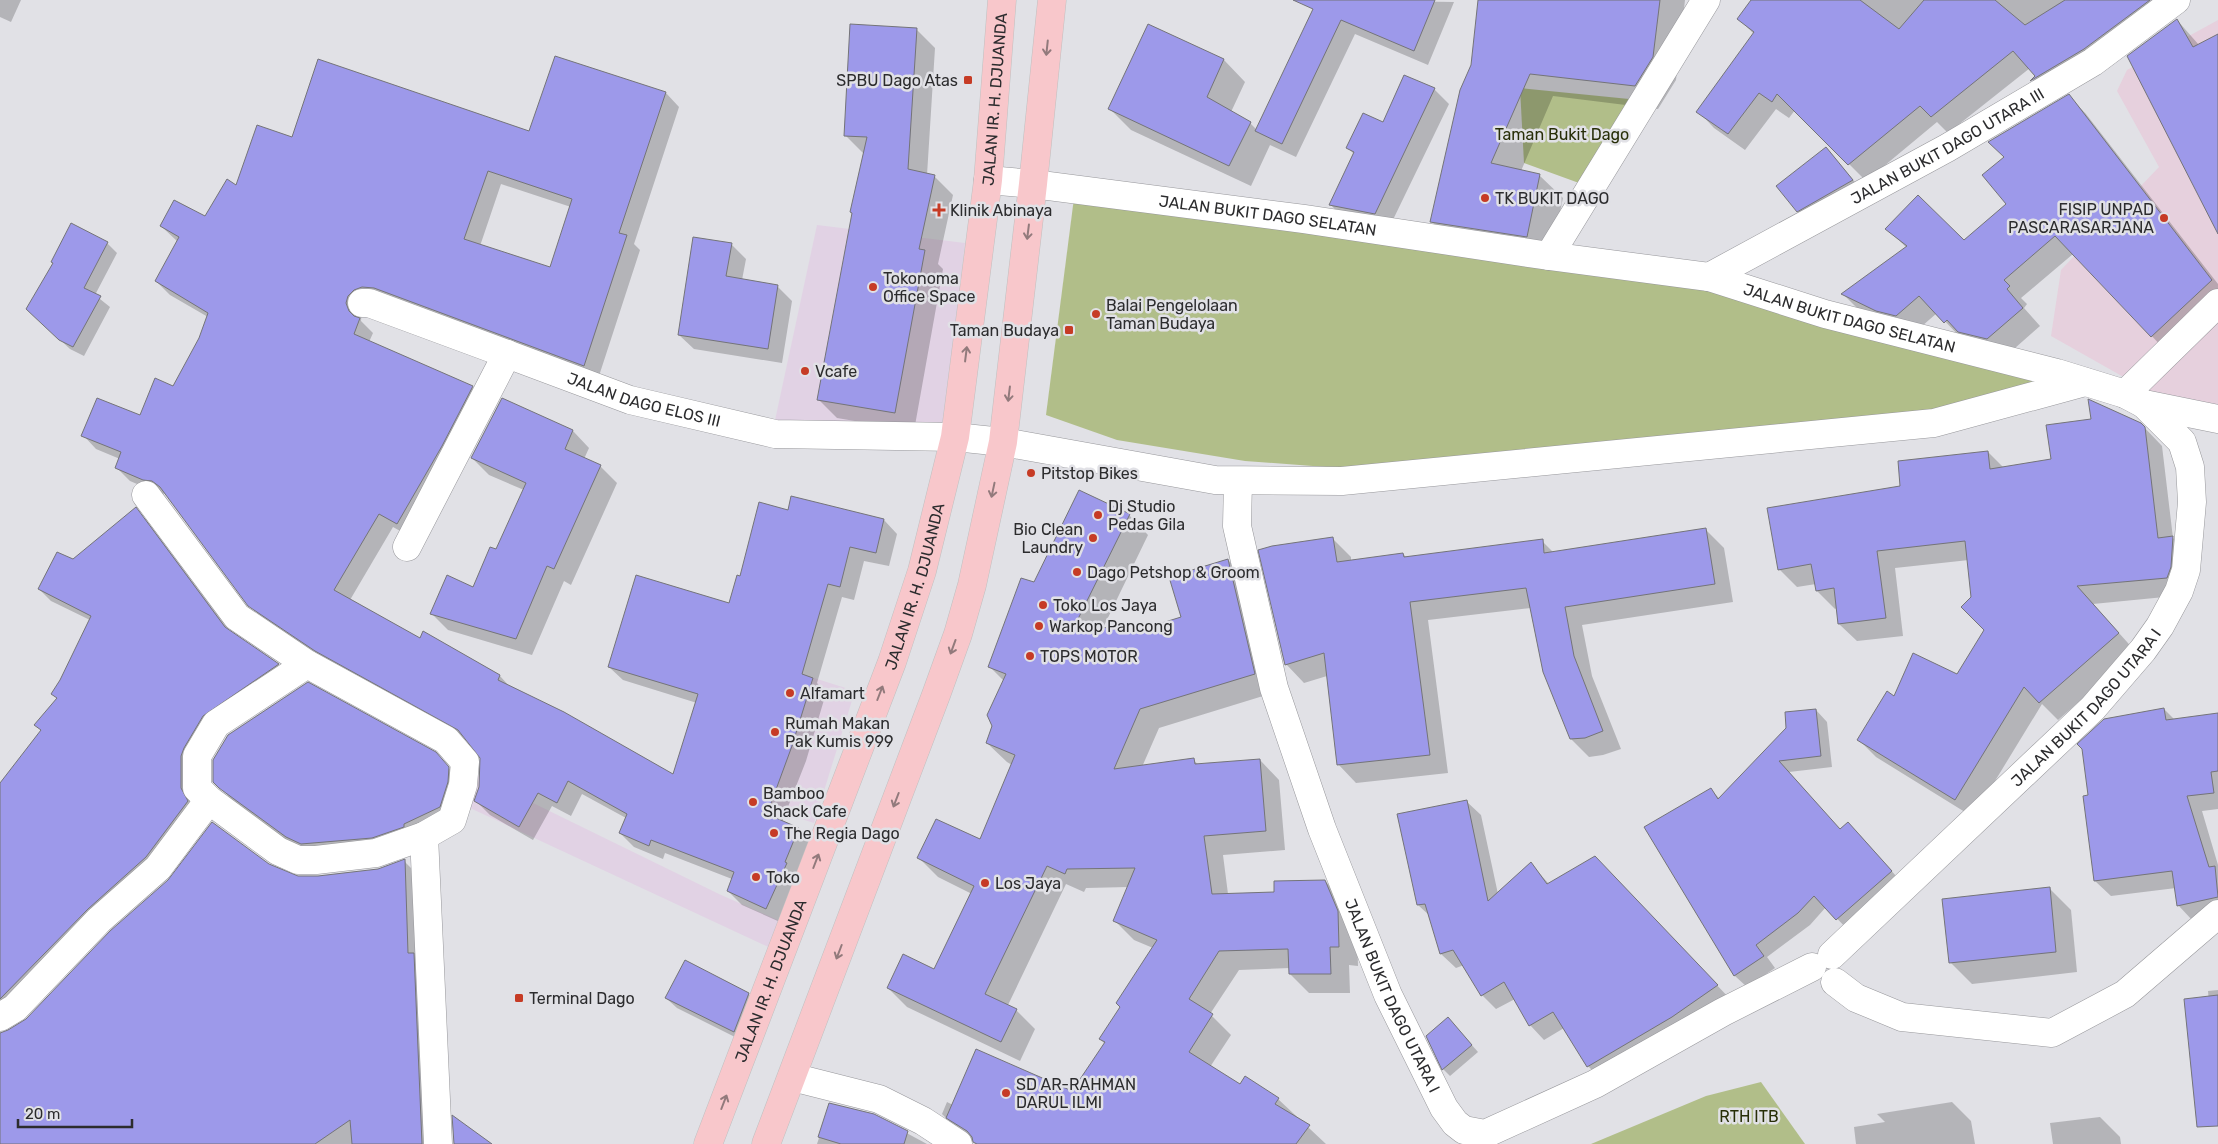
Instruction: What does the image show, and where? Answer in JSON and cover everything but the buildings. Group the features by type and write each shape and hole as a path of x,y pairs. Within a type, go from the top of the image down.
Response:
{"main road":[{"name":"JALAN IR. H. DJUANDA","path":"708,1144 892,662 922,571 955,437 988,180 1002,0"},
{"path":"766,1144 958,634 972,585 1003,442 1034,184 1052,0"}],"street":[{"path":"1549,256 1706,0"},
{"name":"JALAN BUKIT DAGO UTARA III","path":"1709,277 1938,153 2093,62 2176,0"},
{"name":"JALAN BUKIT DAGO SELATAN","path":"988,180 1034,184 1304,219 1549,256 1709,277 1825,314 2085,382 2134,399 2218,419"},
{"name":"JALAN DAGO ELOS III","path":"362,303 369,302 630,400 775,434 955,437 1003,442 1215,480 1342,481 1934,423 2085,382"},
{"path":"2134,399 2218,303"},
{"path":"407,548 507,354"},
{"name":"JALAN BUKIT DAGO UTARA I","path":"1238,481 1237,526 1274,688 1322,829 1388,995 1444,1108 1455,1123 1464,1130 1485,1134 1595,1084 1723,1012 1822,961 2093,708 2143,650 2160,626 2179,591 2186,570 2192,502 2190,468 2182,442 2134,399"},
{"path":"146,495 237,617 307,664 446,740 465,762 463,785 452,820 424,836 376,853 316,860 298,860 278,850 208,800 196,788 197,756 216,724 307,664"},
{"path":"0,1017 15,1008 99,920 158,868 208,800"},
{"path":"424,836 438,1144"},
{"path":"1822,961 1813,976 1819,982 1829,984 1835,982 1856,998 1902,1017 2052,1032 2125,994 2218,914"},
{"path":"792,1077 879,1099 923,1121 958,1144"}],"shaded area":[{"name":"FISIP UNPAD PASCARASARJANA","path":"2218,20 2218,415 2166,401 2051,336 2061,270 2159,167 2117,91 2127,70"},
{"path":"817,225 965,243 944,425 774,425"},
{"path":"713,646 855,691 814,823 672,778"},
{"path":"472,773 719,894 780,921 775,950 470,808"}],"green space":[{"name":"Taman Bukit Dago","path":"1520,88 1629,99 1579,183 1524,163"},
{"path":"1074,198 1702,283 2036,376 2036,388 1933,413 1339,468 1245,461 1117,440 1046,415"},
{"name":"RTH ITB","path":"1761,1082 1805,1144 1591,1144 1706,1096"}],"place":[{"name":"SPBU Dago Atas","path":"968,80"},
{"name":"TK BUKIT DAGO","path":"1485,198"},
{"name":"Klinik Abinaya","path":"939,210"},
{"name":"FISIP UNPAD PASCARASARJANA","path":"2164,218"},
{"name":"Tokonoma Office Space","path":"873,287"},
{"name":"Balai Pengelolaan Taman Budaya","path":"1096,314"},
{"name":"Taman Budaya","path":"1069,330"},
{"name":"Vcafe","path":"805,371"},
{"name":"Pitstop Bikes","path":"1031,473"},
{"name":"Dj Studio Pedas Gila","path":"1098,515"},
{"name":"Bio Clean Laundry","path":"1093,538"},
{"name":"Dago Petshop & Groom","path":"1077,572"},
{"name":"Toko Los Jaya","path":"1043,605"},
{"name":"Warkop Pancong","path":"1039,626"},
{"name":"TOPS MOTOR","path":"1030,656"},
{"name":"Alfamart","path":"790,693"},
{"name":"Rumah Makan Pak Kumis 999","path":"775,732"},
{"name":"Bamboo Shack Cafe","path":"753,802"},
{"name":"The Regia Dago","path":"774,833"},
{"name":"Toko","path":"756,877"},
{"name":"Los Jaya","path":"985,883"},
{"name":"Terminal Dago","path":"519,998"},
{"name":"SD AR-RAHMAN DARUL ILMI","path":"1006,1093"}]}
